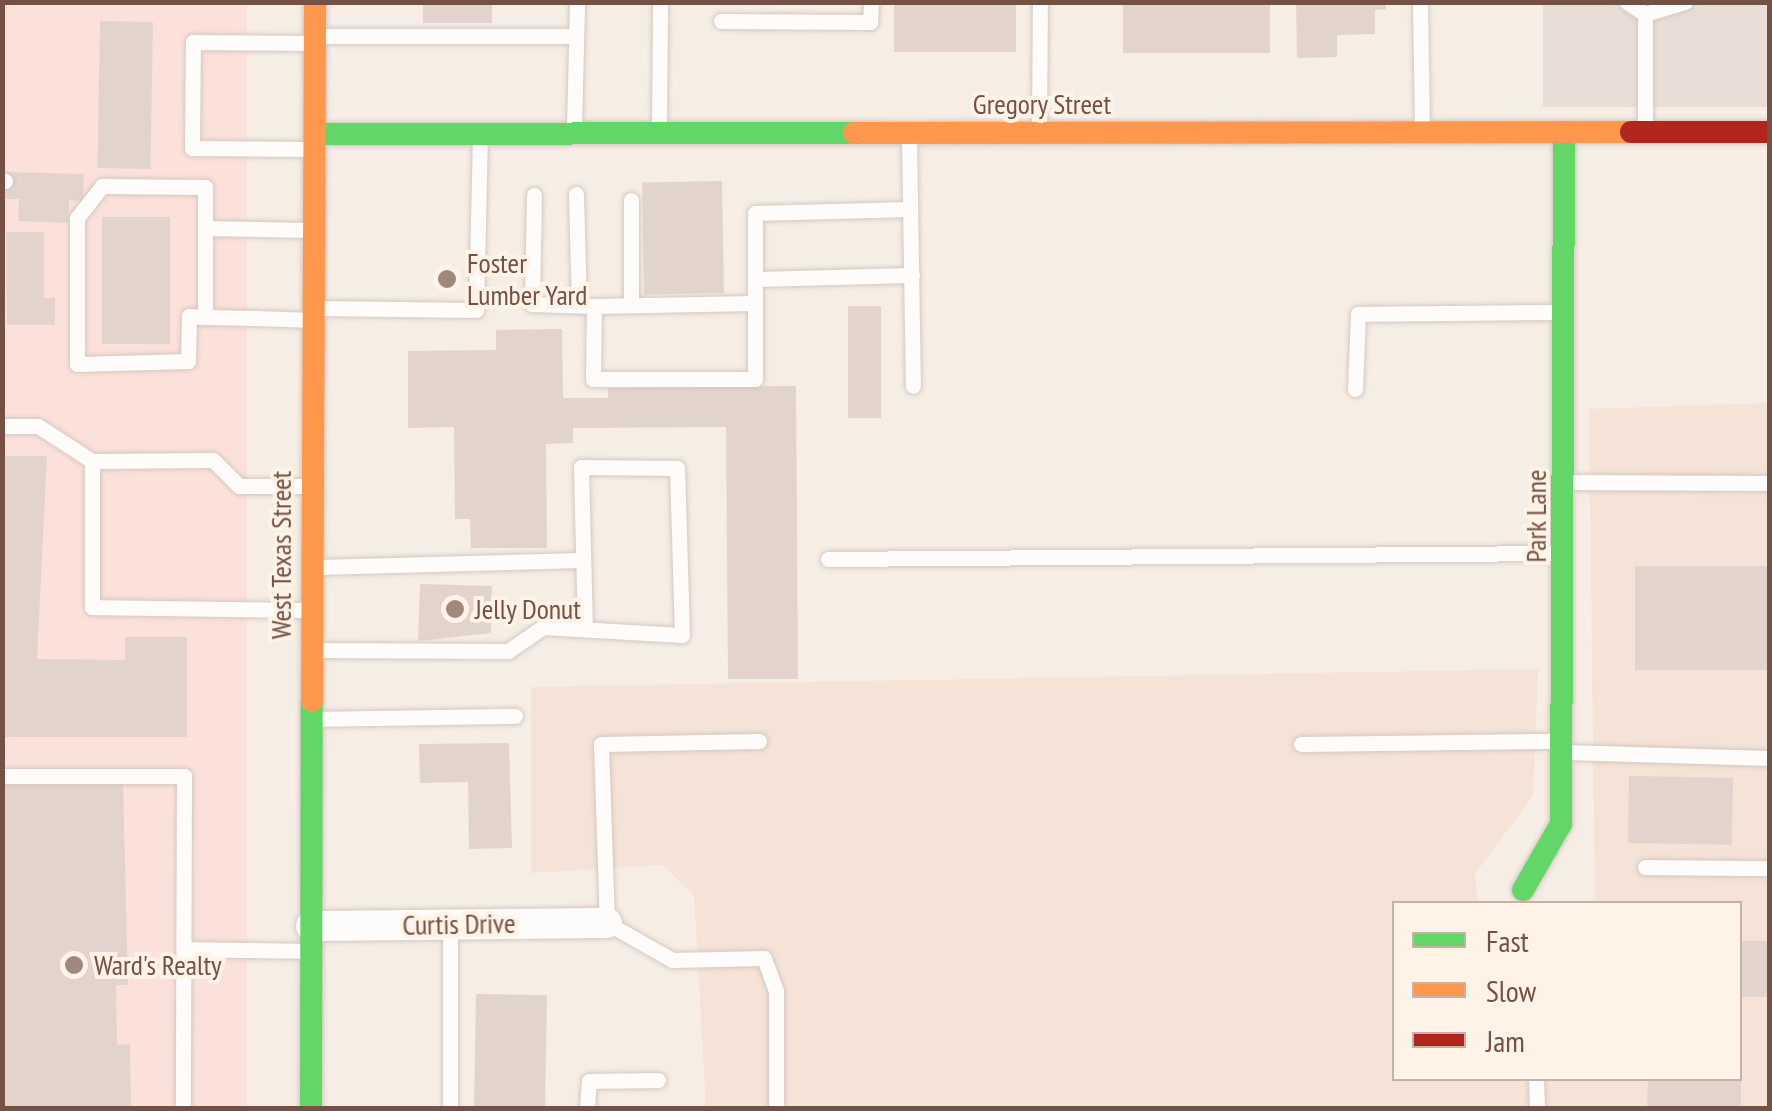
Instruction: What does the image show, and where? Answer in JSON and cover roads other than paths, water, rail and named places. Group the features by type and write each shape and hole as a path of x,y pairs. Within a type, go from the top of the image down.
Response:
{"street":[{"name":"West Texas Street","path":"310,1108 315,2"},
{"name":"Park Lane","path":"1531,888 1560,824 1564,746 1564,132"},
{"name":"Gregory Street","path":"315,142 480,134 1770,132"},
{"name":"Curtis Drive","path":"311,939 450,924 606,922"}],"lane":[{"path":"574,134 576,2"},
{"path":"660,2 660,134"},
{"path":"721,21 870,22 871,2"},
{"path":"1039,134 1040,2"},
{"path":"1420,2 1422,132"},
{"path":"1626,2 1646,14 1686,2"},
{"path":"1645,132 1646,14"},
{"path":"315,142 192,148 193,42 576,36"},
{"path":"102,186 77,218 77,364 188,361 190,316 476,310 480,134"},
{"path":"909,134 914,386"},
{"path":"84,182 102,186 206,187 206,317"},
{"path":"576,194 593,379 755,379 755,213 910,208"},
{"path":"534,196 532,304 755,303"},
{"path":"630,304 631,200"},
{"path":"206,228 314,230"},
{"path":"755,279 912,275"},
{"path":"1355,390 1358,314 1566,312"},
{"path":"2,426 38,426 92,461 214,460 239,486 311,486"},
{"path":"92,461 92,607 311,610"},
{"path":"311,650 508,651 542,627 682,635 677,468 581,466 585,629"},
{"path":"1566,482 1770,483"},
{"path":"828,559 1567,552"},
{"path":"311,568 583,560"},
{"path":"311,719 516,716"},
{"path":"759,741 601,744 606,922 672,960 764,958 776,991 776,1108"},
{"path":"1301,744 1564,746 1770,758"},
{"path":"2,776 184,776 184,1108"},
{"path":"1646,867 1770,868"},
{"path":"450,924 450,1108"},
{"path":"184,949 311,939"},
{"path":"587,1108 589,1081 658,1080"},
{"path":"1536,1081 1536,1108"}],"place":[{"name":"Foster Lumber Yard","path":"447,279"},
{"name":"Jelly Donut","path":"455,609"},
{"name":"Ward's Realty","path":"74,965"}]}
